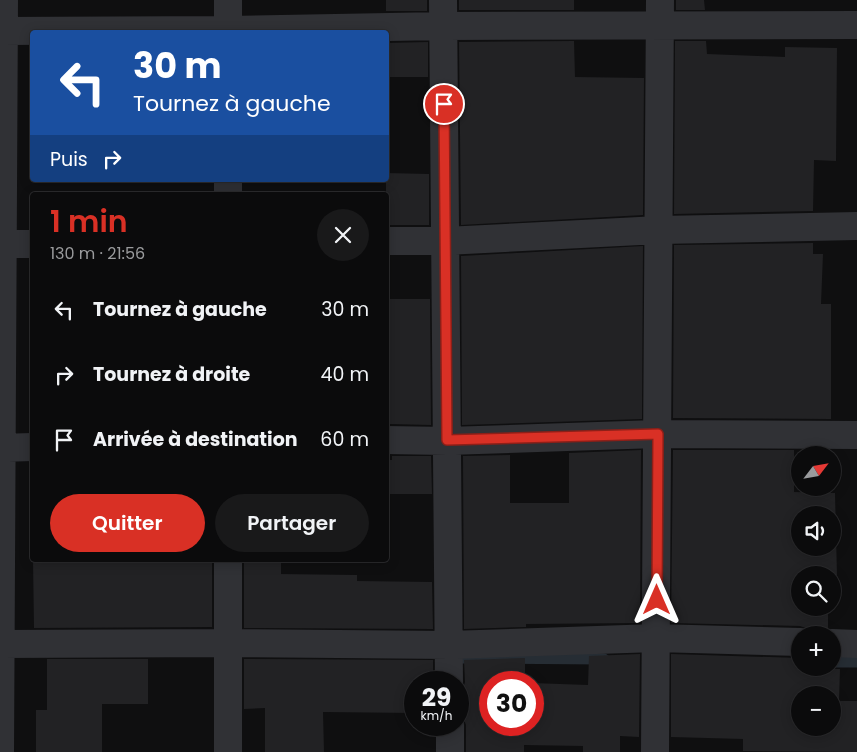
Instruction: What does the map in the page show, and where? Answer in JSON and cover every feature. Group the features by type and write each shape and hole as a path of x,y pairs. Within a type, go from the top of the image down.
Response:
{"street":[{"path":"0,752 2,31 4,0"},
{"path":"228,0 228,30"},
{"path":"443,13 449,671"},
{"path":"240,30 443,13 660,13 857,25"},
{"path":"655,752 660,13"},
{"path":"2,31 30,31"},
{"path":"389,241 445,241 659,230 857,226"},
{"path":"2,244 30,244"},
{"path":"389,440 658,434 857,435"},
{"path":"1,448 30,447"},
{"path":"228,562 228,752"},
{"path":"0,644 228,643 449,645 656,638 791,642"},
{"path":"841,643 857,644"},
{"path":"450,736 450,752"}],"building":[{"path":"386,0 427,0 427,11 386,11"},
{"path":"459,0 574,0 574,10 459,10"},
{"path":"676,0 704,0 705,10 676,10"},
{"path":"574,41 575,77 644,78 643,215 461,225 459,42"},
{"path":"675,41 706,41 707,54 785,57 785,47 837,48 836,161 814,160 813,211 674,214"},
{"path":"428,42 428,77 389,77 389,43"},
{"path":"389,173 429,174 429,225 389,225 389,192 386,192 386,182 389,182"},
{"path":"813,243 813,254 823,254 821,304 831,304 831,419 673,418 674,245"},
{"path":"643,246 642,419 462,425 461,256"},
{"path":"389,299 430,299 431,425 390,424"},
{"path":"641,450 640,623 526,624 526,627 464,629 463,456 510,455 510,503 569,503 569,453"},
{"path":"673,450 791,450 791,496 835,496 835,506 791,506 791,556 837,556 837,566 791,566 791,616 828,616 828,626 671,623"},
{"path":"392,456 431,456 432,494 389,494 389,460 392,460"},
{"path":"33,562 212,562 212,627 34,628"},
{"path":"244,562 281,562 281,574 357,575 357,581 432,582 433,629 244,628"},
{"path":"640,654 639,737 620,736 620,752 583,752 583,746 524,745 524,752 466,752 466,736 469,736 469,671 464,671 464,660 525,658 525,671 479,671 479,736 544,736 544,683 588,685 589,656"},
{"path":"671,654 791,658 791,676 840,676 839,686 791,686 791,736 841,736 841,701 857,701 857,752 743,751 743,739 671,737"},
{"path":"47,659 148,659 148,704 102,704 102,752 36,752 36,710 47,710"},
{"path":"244,659 433,660 433,671 404,671 404,713 323,712 324,752 265,752 265,708 244,709"}],"waterway":[{"path":"458,658 604,659"},
{"path":"841,662 857,662"}],"route":[{"path":"444,104 447,440 658,434 657,600"}]}
